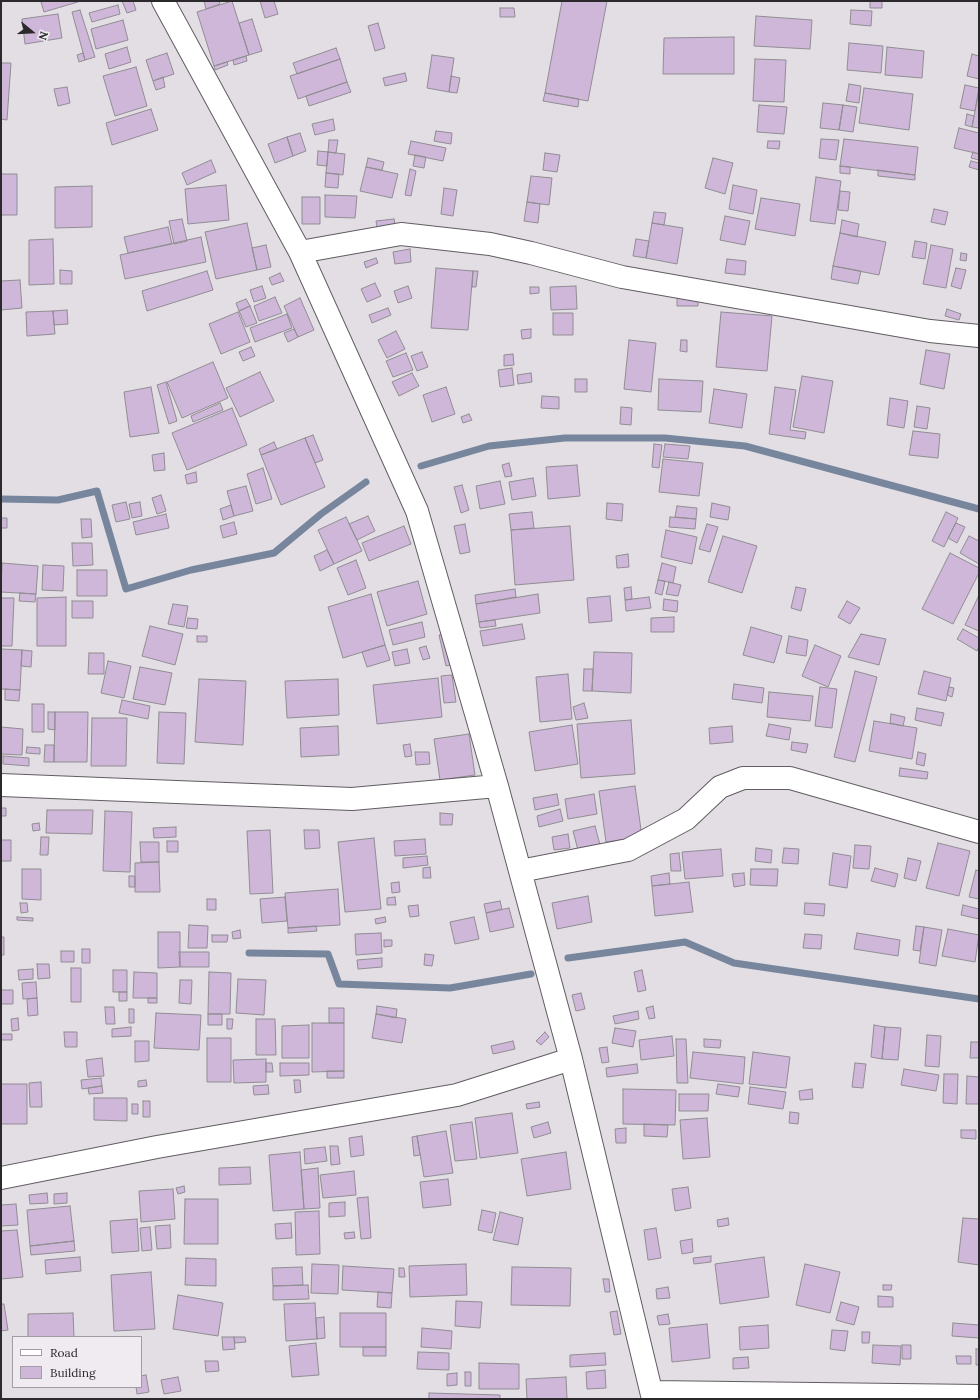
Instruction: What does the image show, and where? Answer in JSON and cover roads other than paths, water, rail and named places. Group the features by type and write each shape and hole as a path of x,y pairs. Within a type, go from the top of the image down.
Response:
{"street":[{"path":"163,1 300,252 417,511 497,786 571,1059 652,1395 979,1396"},
{"path":"300,252 400,234 490,244 531,252 622,277 930,331 979,336"},
{"path":"520,871 628,850 686,819 720,787 743,778 790,778 979,832"},
{"path":"1,785 352,799 497,786"},
{"path":"1,1178 157,1147 457,1094 571,1059"}],"waterway":[{"path":"421,466 489,446 565,438 665,438 745,446 979,509"},
{"path":"1,499 58,500 97,491 126,589 191,570 274,553 321,514 366,482"},
{"path":"568,958 685,942 734,963 979,999"},
{"path":"249,953 328,954 339,984 450,988 531,974"}]}
